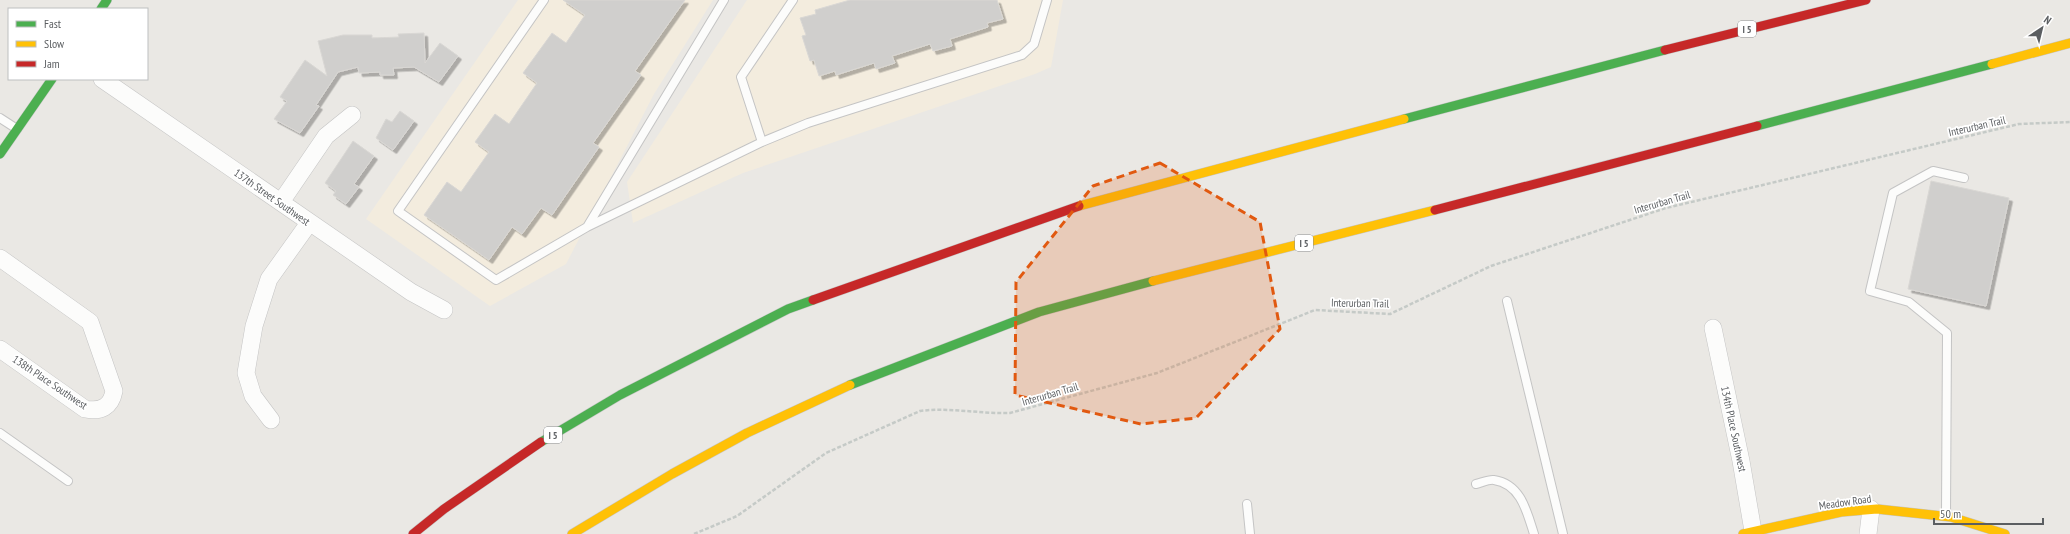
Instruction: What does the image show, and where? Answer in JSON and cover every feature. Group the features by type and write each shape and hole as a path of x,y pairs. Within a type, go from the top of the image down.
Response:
{"main road":[{"name":"I 5","path":"413,534 444,509 540,443 620,395 788,309 1076,207 1628,59 1866,0"},
{"path":"1628,59 1769,14"},
{"name":"I 5","path":"572,534 672,474 748,433 844,387 1039,312 1122,289 1517,190 2070,43"},
{"path":"0,154 51,80"},
{"name":"Meadow Road","path":"1748,533 1841,512 1871,510 1913,512 1948,516 2005,534"}],"street":[{"name":"137th Street Southwest","path":"103,80 411,292 444,310"},
{"path":"280,202 326,136 352,115"},
{"path":"271,420 253,396 246,373 254,326 269,279 309,223"},
{"name":"138th Place Southwest","path":"0,258 90,322 114,391 106,407 100,410 85,409 0,349"},
{"name":"134th Place Southwest","path":"1713,328 1741,461 1748,533"},
{"path":"1868,534 1871,510"}],"lane":[{"path":"544,0 398,211 496,280 588,227 762,142 808,123 1022,55 1034,44 1047,0"},
{"path":"588,227 724,0"},
{"path":"762,142 741,77 793,0"},
{"path":"0,118 17,129"},
{"path":"1948,516 1947,333 1910,302 1870,291 1893,193 1933,170 1964,178"},
{"path":"1507,301 1562,534"},
{"path":"0,433 68,482"},
{"path":"1476,484 1493,480 1514,488 1525,507 1534,534"},
{"path":"1247,504 1250,534"}],"path":[{"name":"Interurban Trail","path":"694,534 737,516 826,453 920,411 936,408 988,414 1010,413 1157,373 1315,310 1390,314 1491,266 1666,208 2019,124 2070,122"}],"highlighted area":[{"path":"1160,163 1260,222 1280,329 1196,418 1141,424 1015,395 1016,282 1093,186"}],"shaded area":[{"path":"518,0 713,0 654,94 566,264 490,306 366,219"},
{"path":"747,0 1063,0 1051,67 1035,74 743,173 633,223 627,182"}],"building":[{"path":"563,0 685,0 635,71 641,75 593,143 599,147 552,215 541,208 522,234 512,227 489,260 424,215 447,182 461,192 489,152 475,142 495,114 509,124 537,83 523,73 552,33 566,43 585,15"},
{"path":"850,0 997,0 1003,19 987,23 988,27 950,39 952,46 933,51 930,44 892,56 895,63 876,69 874,63 836,75 835,71 819,76 814,60 810,61 802,36 806,35 800,18 816,14 815,10"},
{"path":"424,33 425,63 440,43 458,56 439,82 414,67 393,68 394,75 380,75 380,72 359,73 358,67 338,72 316,105 319,106 300,133 274,119 287,101 280,97 305,60 327,76 318,41 343,35 372,35 372,38 399,37 398,34"},
{"path":"400,111 414,121 393,150 376,138 386,119 392,122"},
{"path":"353,141 374,156 354,184 359,187 346,204 333,195 336,191 325,183"},
{"path":"1931,181 2009,198 1986,306 1908,289"}],"traffic: fast":[{"path":"102,8 107,0"},
{"path":"1404,119 1665,50"},
{"path":"1757,126 1992,64"},
{"path":"0,154 51,80"},
{"path":"850,385 1039,312 1153,281"},
{"path":"541,442 620,395 788,309 813,300"}],"traffic: slow":[{"path":"1992,64 2070,43"},
{"path":"1079,206 1404,119"},
{"path":"1153,281 1435,210"},
{"path":"572,534 672,474 747,433 850,385"},
{"path":"1743,534 1841,512 1877,509 1951,517 2005,534"}],"traffic: jam":[{"path":"1665,50 1866,0"},
{"path":"1435,210 1757,126"},
{"path":"813,300 1079,206"},
{"path":"413,534 444,509 541,442"}]}
